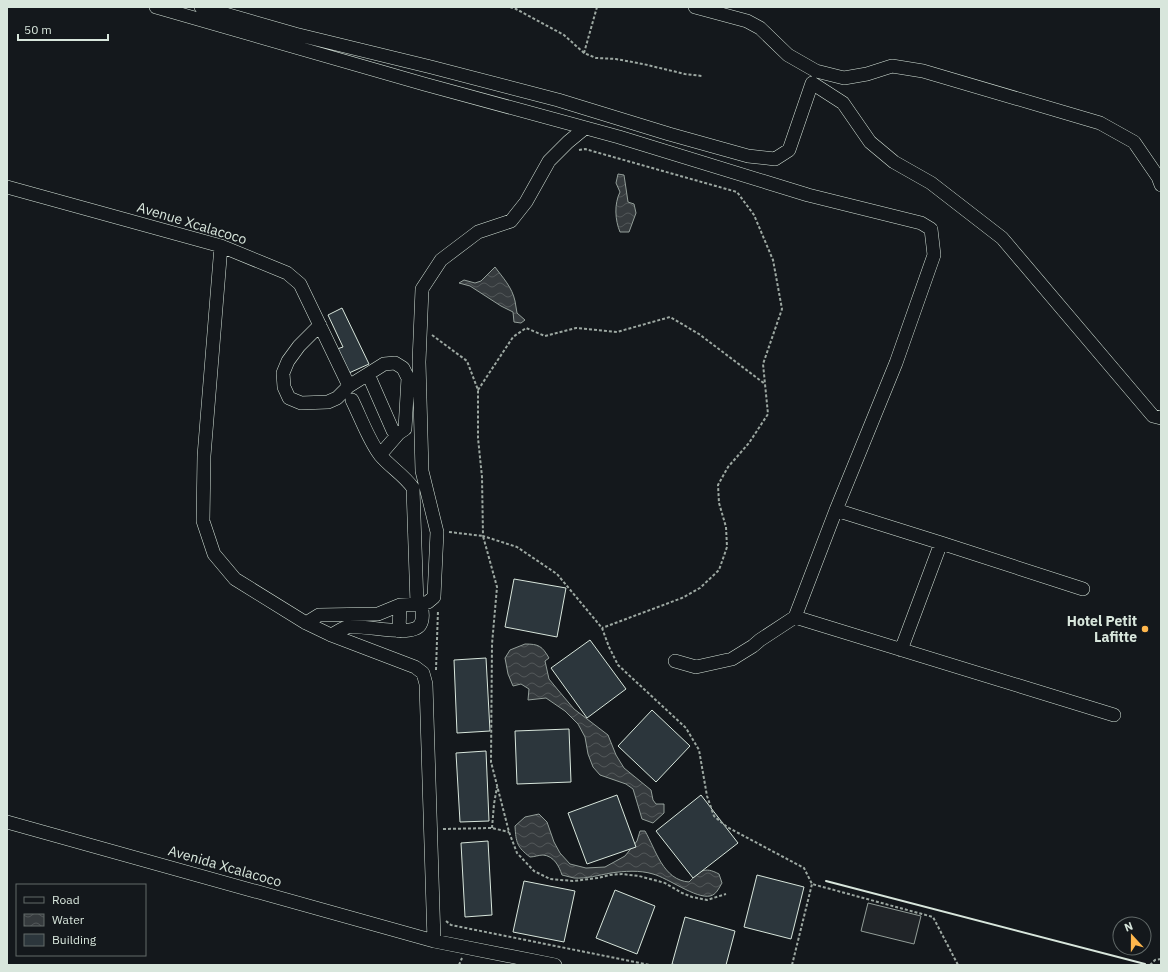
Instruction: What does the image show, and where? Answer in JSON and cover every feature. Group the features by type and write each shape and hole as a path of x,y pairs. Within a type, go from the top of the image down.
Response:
{"street":[{"path":"156,7 424,84 619,137 808,195 921,223 931,229 934,255 896,363 836,510 795,617 732,659 696,667 675,661"},
{"path":"201,7 296,34 558,100 669,134 748,156 776,159 789,150 814,77"},
{"path":"695,7 747,21 760,28 788,55 844,103 870,142 894,162 931,183 1002,238 1154,416 1161,418"},
{"path":"814,77 844,78 867,74 892,66 923,71 1100,123 1134,142 1158,177 1161,185"},
{"path":"306,622 319,615 378,614 400,605 428,602 434,597 437,532 422,470 419,362 422,289 441,260 478,232 511,221 526,202 549,161 585,128"},
{"name":"Avenue Xcalacoco","path":"7,187 221,246 287,273 300,284 349,386"},
{"path":"221,246 204,456 203,521 214,554 235,579 306,622 331,635 415,667 423,673 426,684 434,941"},
{"path":"320,325 299,346 288,361 283,373 284,387 289,398 301,403 328,402 337,398 349,386 384,364 395,363 403,368 408,378 405,429 399,433 380,455"},
{"path":"368,374 393,431 399,433"},
{"path":"331,635 347,627 399,631 414,630 420,626 422,619 419,604 413,488 408,480 380,455 374,446 352,400"},
{"path":"836,510 1083,589"},
{"path":"901,650 941,543"},
{"path":"399,631 400,605"},
{"path":"795,617 1114,715"},
{"name":"Avenida Xcalacoco","path":"7,822 434,941 555,965"}],"path":[{"path":"510,7 564,35 584,53 596,58 616,59 685,74 702,76"},
{"path":"584,53 597,7"},
{"path":"578,150 585,149 737,192 754,215 773,260 782,309 763,364 768,414 749,443 728,466 718,485 719,503 726,527 727,547 719,570 700,588 682,598 602,628"},
{"path":"478,390 513,336 526,328 545,336 576,328 617,332 670,318 699,334 766,385"},
{"path":"430,334 467,362 478,390 478,438 482,478 483,536 497,587 492,644 492,762 501,795 502,807 517,853 534,871 550,880 573,881 622,874 639,876 665,883 682,893 707,900 726,894"},
{"path":"448,532 483,536 517,547 557,574 602,628 618,665 686,728 699,750 707,796 714,816 727,827 804,868 812,884 792,965"},
{"path":"436,670 438,609"},
{"path":"492,828 494,804 498,787"},
{"path":"440,829 492,828 509,832"},
{"path":"812,884 933,917 958,965"},
{"path":"444,920 451,925 650,965"},
{"path":"1150,965 1155,960 1161,959"}],"shaded area":[{"path":"868,903 921,916 914,944 861,931"}],"water":[{"path":"618,174 624,175 628,202 634,204 636,213 629,232 620,232 617,222 616,207 620,192 616,183"},
{"path":"495,267 512,291 517,313 525,320 521,323 514,322 513,312 470,286 459,283 464,280 475,283 481,281"},
{"path":"525,644 540,646 549,658 545,661 549,679 574,709 608,735 616,755 624,768 651,790 653,800 656,804 664,804 664,813 653,823 642,819 633,789 626,784 600,775 593,767 588,754 585,737 578,724 565,711 546,698 528,700 529,689 521,684 513,686 508,674 505,658 510,650"},
{"path":"539,814 547,822 554,842 560,853 570,864 586,868 605,867 625,856 637,841 640,831 645,831 661,863 673,876 680,880 689,882 702,871 710,870 719,874 722,883 714,894 704,896 659,876 643,872 621,872 579,878 562,875 558,865 553,859 543,855 530,857 518,844 515,826 525,817"}],"building":[{"path":"342,308 369,364 349,373 337,349 343,347 328,315"},
{"path":"514,579 566,588 557,637 505,627"},
{"path":"590,640 626,689 587,718 551,668"},
{"path":"486,658 490,731 457,733 454,660"},
{"path":"652,710 690,746 656,782 618,746"},
{"path":"569,729 571,782 517,784 515,731"},
{"path":"486,751 489,821 460,822 456,753"},
{"path":"617,795 636,847 587,864 568,813"},
{"path":"701,795 738,843 693,878 656,831"},
{"path":"488,841 492,915 465,917 461,843"},
{"path":"757,875 804,887 791,939 744,927"},
{"path":"524,881 575,891 564,942 513,932"},
{"path":"615,890 655,906 637,954 596,938"},
{"path":"685,917 735,931 726,965 672,964"}],"wall":[{"path":"826,881 1145,964"}],"place":[{"name":"Hotel Petit Lafitte","path":"1145,629"}]}
